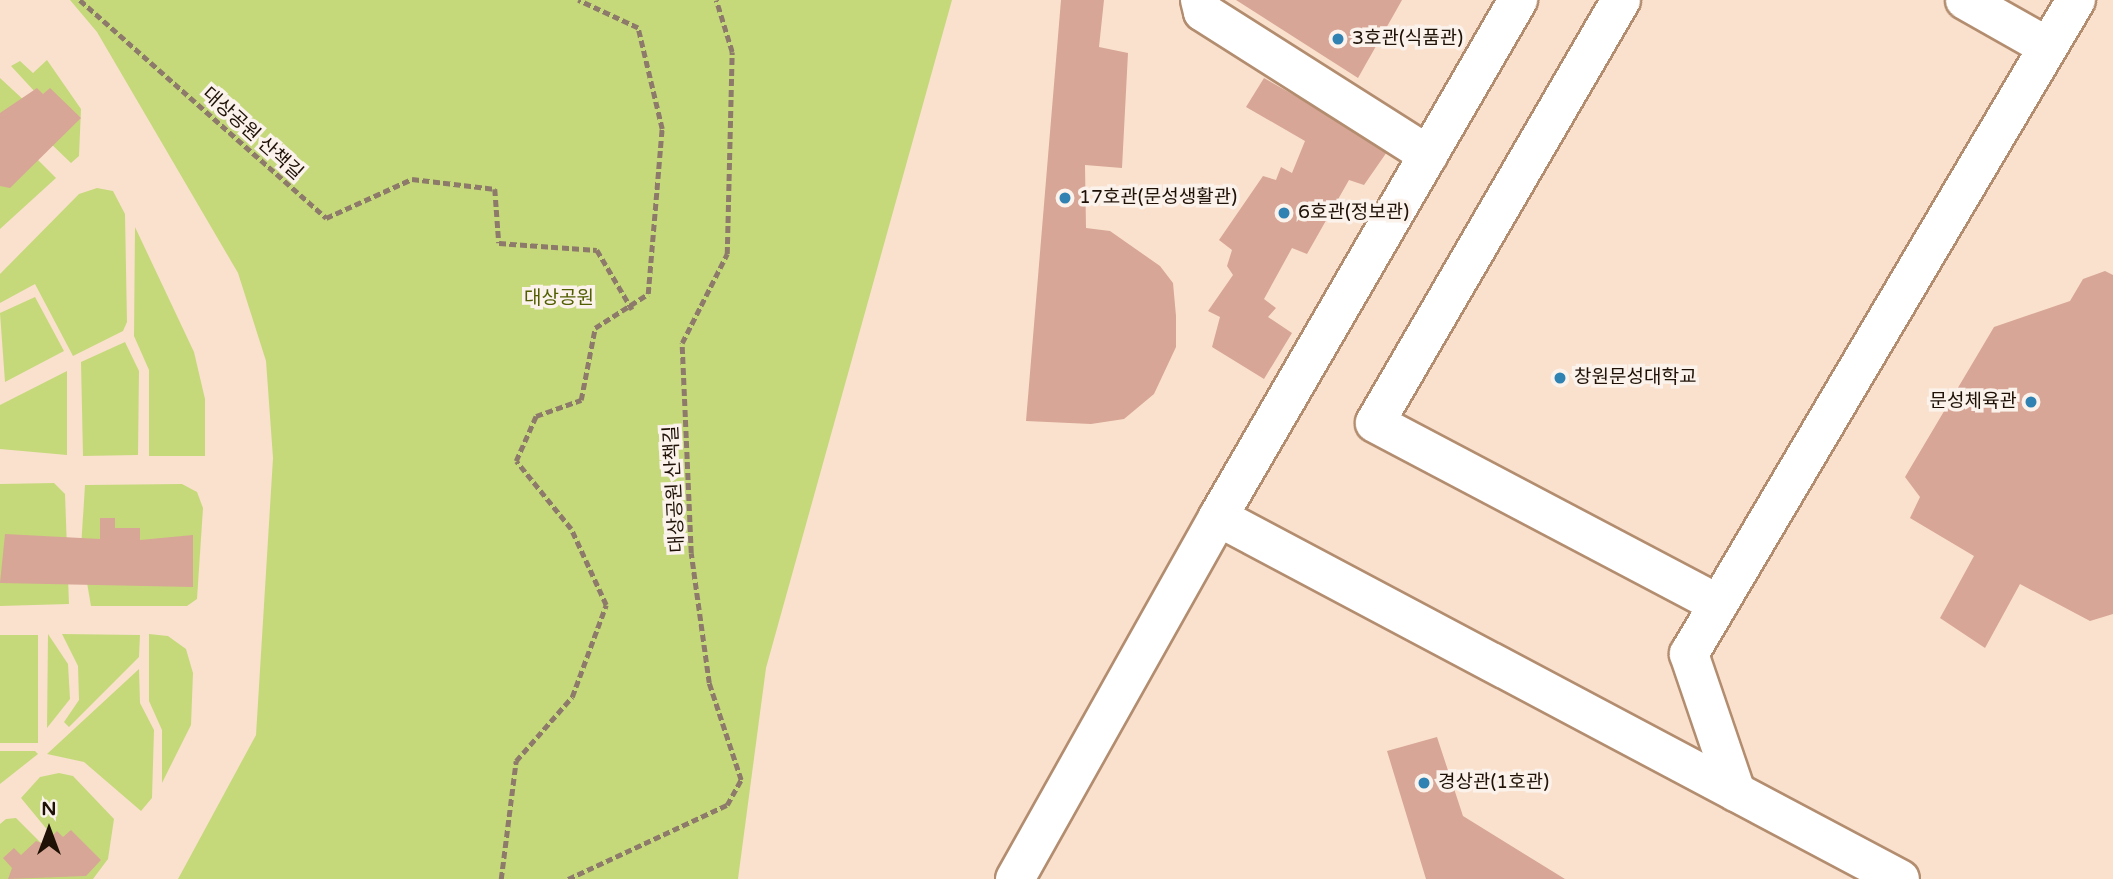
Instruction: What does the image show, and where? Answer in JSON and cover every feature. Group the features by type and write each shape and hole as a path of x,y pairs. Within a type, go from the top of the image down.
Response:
{"street":[{"path":"1200,0 1203,12 1428,155"},
{"path":"1015,879 1218,517 1518,0"},
{"path":"1621,0 1375,423 1718,604"},
{"path":"1965,0 2048,47"},
{"path":"1736,792 1689,654 2076,0"},
{"path":"1218,517 1900,879"}],"path":[{"name":"대상공원 산책길","path":"80,0 326,218 412,179 495,189 499,243 597,250 632,309"},
{"path":"501,879 516,761 572,696 606,605 571,529 516,461 536,416 581,400 595,328 632,309 648,295 662,129 638,28 578,0"},
{"name":"대상공원 산책길","path":"568,879 727,805 741,780 709,683 691,553 682,343 727,254 732,52 716,0"}],"green space":[{"name":"대상공원","path":"70,0 952,0 766,668 738,879 178,879 256,735 273,458 266,361 238,273 97,32"},
{"path":"47,60 81,109 79,156 71,163 47,140 32,154 56,178 0,229 0,78 27,103 36,93 11,66 20,61 33,73"},
{"path":"97,188 113,191 125,214 127,322 123,331 73,356 35,284 0,303 0,274 79,194"},
{"path":"135,227 194,352 205,399 205,456 149,456 149,370 134,336"},
{"path":"35,297 64,351 5,382 0,313"},
{"path":"125,342 139,371 138,455 83,456 81,362"},
{"path":"67,371 67,455 0,449 0,405"},
{"path":"54,483 65,494 69,604 0,606 0,484"},
{"path":"182,484 197,492 203,508 197,599 187,606 91,606 81,548 85,485"},
{"path":"48,634 68,664 70,699 47,728"},
{"path":"62,634 140,635 139,657 69,727 64,722 79,700 78,666"},
{"path":"149,634 168,636 186,649 193,673 191,725 162,783 162,730 149,701"},
{"path":"0,635 38,635 38,743 0,743"},
{"path":"139,669 140,703 154,730 152,798 141,811 84,762 47,754"},
{"path":"0,751 35,751 38,754 0,784"},
{"path":"59,773 73,776 114,819 108,859 93,879 0,879 0,824 6,819 16,818 45,847 54,838 21,798 40,777"}],"building":[{"name":"17호관(문성생활관)","path":"1061,0 1104,0 1099,47 1128,53 1122,168 1085,165 1086,228 1110,231 1160,266 1173,283 1176,316 1176,347 1154,394 1124,419 1091,424 1026,421"},
{"name":"3호관(식품관)","path":"1236,0 1402,0 1358,78"},
{"name":"6호관(정보관)","path":"1264,78 1389,149 1364,185 1349,180 1307,254 1292,248 1264,299 1276,308 1268,317 1292,333 1264,379 1212,347 1220,317 1208,311 1233,275 1227,266 1232,250 1219,240 1263,176 1276,180 1281,167 1292,173 1305,141 1246,107"},
{"path":"37,88 43,94 50,88 81,118 10,188 0,186 0,113"},
{"name":"문성체육관","path":"2105,271 2113,275 2113,614 2090,621 2020,584 1985,648 1940,618 1974,556 1910,518 1920,497 1905,477 1994,327 2070,301 2083,279"},
{"path":"100,518 115,518 115,528 140,528 140,540 193,535 193,587 0,583 5,534 100,539"},
{"name":"경상관(1호관)","path":"1437,737 1463,816 1565,879 1426,879 1387,751"},
{"path":"71,830 101,860 86,876 8,879 12,868 3,858 14,848 21,855 36,841 44,844 57,831 63,837"}],"place":[{"name":"3호관(식품관)","path":"1338,39"},
{"name":"17호관(문성생활관)","path":"1065,198"},
{"name":"6호관(정보관)","path":"1284,213"},
{"name":"창원문성대학교","path":"1560,378"},
{"name":"문성체육관","path":"2031,402"},
{"name":"경상관(1호관)","path":"1424,783"}]}
